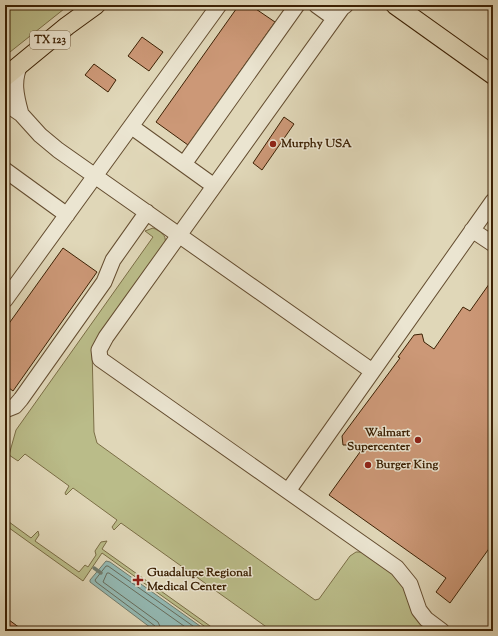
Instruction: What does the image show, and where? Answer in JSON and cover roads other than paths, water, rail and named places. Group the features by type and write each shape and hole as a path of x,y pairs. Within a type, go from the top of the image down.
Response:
{"main road":[{"name":"TX 123","path":"5,77 67,26 96,5"},
{"path":"395,5 493,75"}],"lane":[{"path":"8,290 96,176 219,5"},
{"path":"184,164 297,5"},
{"path":"316,5 341,9 101,345 100,359 397,568 410,584 419,610 442,631"},
{"path":"21,63 18,69 15,86 16,97 21,114"},
{"path":"5,103 21,114 47,142 180,234 372,371"},
{"path":"132,127 214,186"},
{"path":"5,170 67,215"},
{"path":"288,491 493,201"},
{"path":"5,410 15,406 26,392 104,282 113,260 147,212"},
{"path":"472,230 493,244"}],"water":[{"path":"106,561 110,562 207,631 155,631 90,582 90,580"}],"waterway":[{"path":"94,568 101,573"}],"place":[{"name":"Murphy USA","path":"273,144"},
{"name":"Walmart Supercenter","path":"418,440"},
{"name":"Burger King","path":"368,465"},
{"name":"Guadalupe Regional Medical Center","path":"138,580"}]}
